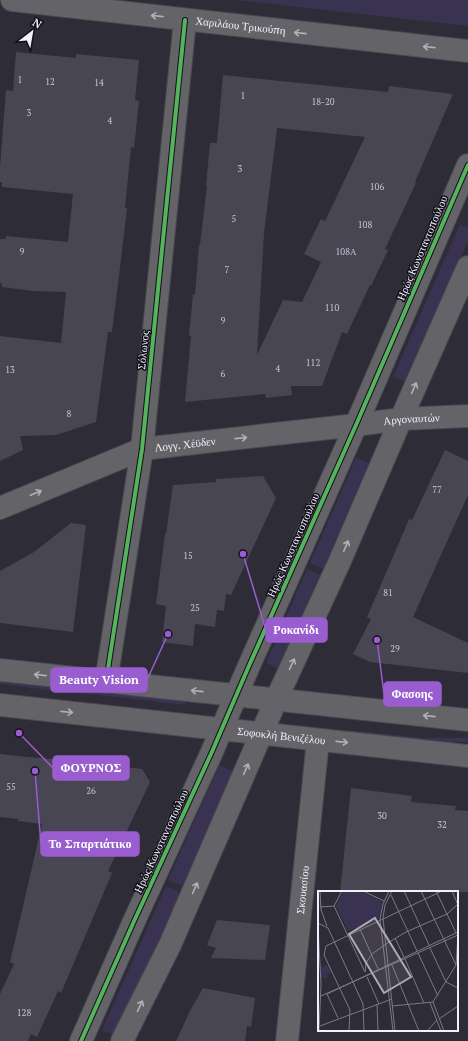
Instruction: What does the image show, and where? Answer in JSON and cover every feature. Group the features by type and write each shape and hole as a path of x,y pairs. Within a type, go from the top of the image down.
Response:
{"street":[{"name":"Χαριλάου Τρικούπη","path":"12,0 468,51"},
{"name":"Σόλωνος","path":"106,682 142,449 185,20"},
{"name":"Ηρώς Κωνσταντοπούλου","path":"81,1041 138,912 211,754 356,425 468,165"},
{"path":"122,1041 170,945 261,733 339,563 468,267"},
{"name":"Αργοναυτών","path":"356,425 401,419 468,416"},
{"name":"Λογγ. Χέϋδεν","path":"0,508 142,449 356,425"},
{"path":"0,670 468,720"},
{"name":"Σοφοκλή Βενιζέλου","path":"0,705 468,756"},
{"name":"Σκουασίου","path":"287,1041 318,740"}],"shaded area":[{"path":"235,0 468,0 468,26"},
{"path":"460,224 468,228 468,241 406,382 393,377"},
{"path":"356,458 369,463 323,569 310,563"},
{"path":"307,569 320,575 279,669 266,663"},
{"path":"0,681 73,688 72,693 0,684"},
{"path":"80,689 186,701 185,705 80,693"},
{"path":"347,730 423,738 468,738 468,742 407,742 346,734"},
{"path":"219,765 234,772 182,886 168,880"},
{"path":"166,886 180,893 116,1036 102,1030"}],"building":[{"path":"16,52 76,58 76,54 139,60 135,100 139,101 134,148 131,147 125,208 127,208 112,332 108,332 96,422 56,435 20,436 23,450 0,461 0,336 61,343 66,292 33,291 2,287 2,283 0,283 0,239 6,239 6,236 68,242 73,194 2,187 2,182 0,182 0,167 6,90 13,91"},
{"path":"223,75 388,92 389,86 453,94 415,182 416,183 385,249 388,250 347,334 342,332 322,386 291,386 292,395 266,398 265,394 185,402 191,336 189,335 207,186 210,143 217,143","holes":["277,128 365,137 325,221 321,219 304,254 321,262 302,302 283,300 257,355 264,233"]},
{"path":"445,450 468,461 468,495 413,617 468,643 468,673 370,662 353,654 371,619 367,617 409,519 412,520"},
{"path":"263,476 276,498 231,595 226,594 224,611 217,610 215,627 195,624 193,646 162,642 166,606 156,604 173,485 216,482 216,479"},
{"path":"71,523 86,525 73,632 0,623 0,571 34,552"},
{"path":"0,754 142,769 150,782 108,871 112,873 61,993 58,991 37,1037 31,1034 28,1041 0,1041 0,994 14,964 10,962 42,824 0,817"},
{"path":"351,788 412,796 411,802 456,806 455,810 468,811 468,892 340,891"},
{"path":"217,920 270,925 265,960 211,958 216,948 207,945"},
{"path":"203,988 255,998 251,1027 247,1026 245,1041 176,1041"}],"cycle path":[{"path":"106,682 142,449 185,20"},
{"path":"81,1041 211,754 356,425 468,165"}],"place":[{"name":"Ροκανίδι","path":"243,554"},
{"name":"Beauty Vision","path":"168,634"},
{"name":"Φασοης","path":"377,640"},
{"name":"ΦΟΥΡΝΟΣ","path":"19,733"},
{"name":"Το Σπαρτιάτικο","path":"35,771"}]}
